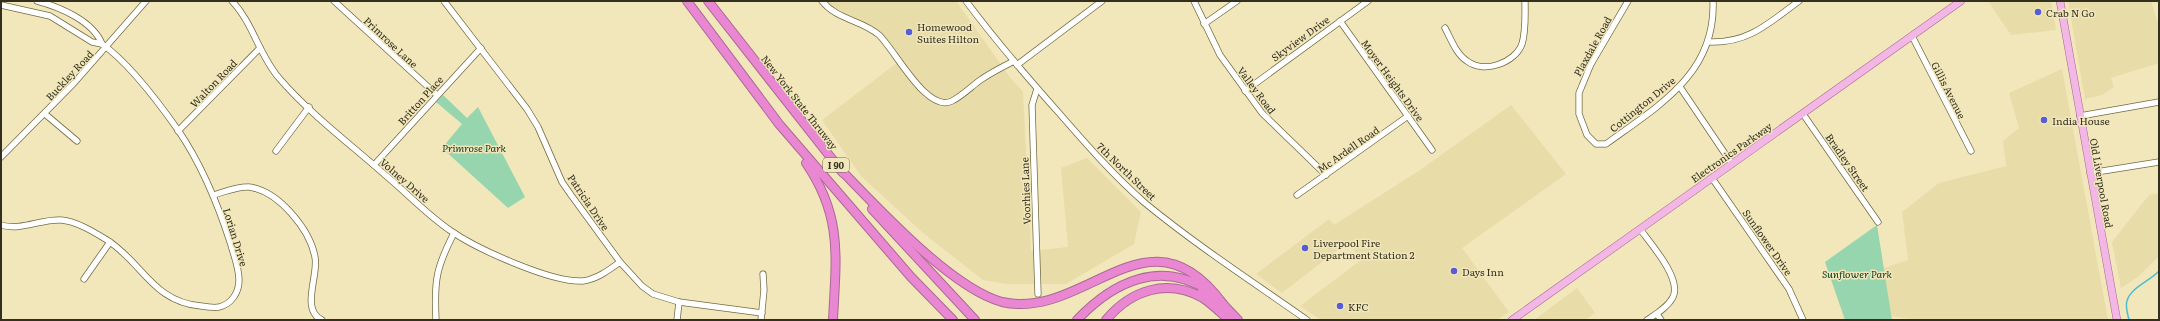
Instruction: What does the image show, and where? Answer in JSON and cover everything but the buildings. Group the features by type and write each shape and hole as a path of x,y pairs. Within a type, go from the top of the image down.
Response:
{"highway":[{"name":"I 90","path":"687,1 779,124 911,277 953,320"},
{"name":"New York State Thruway","path":"708,1 840,169 906,248 974,320"},
{"path":"779,124 816,178 825,196 832,219 836,258 833,320"},
{"path":"840,169 911,239 944,268 986,296 1002,302 1033,305 1051,302 1070,295 1125,268 1142,264 1157,263 1173,266 1187,271 1203,281 1223,304"},
{"path":"1077,320 1113,290 1138,278 1155,275 1166,275 1191,281 1212,293 1238,320"},
{"path":"1083,320 1118,292 1145,281 1161,279 1185,283 1201,291 1212,299 1230,320"},
{"path":"1106,320 1117,307 1131,297 1143,292 1170,288 1188,292 1202,298 1230,320"}],"main road":[{"name":"Old Liverpool Road","path":"2060,1 2117,320"},
{"name":"Electronics Parkway","path":"1512,320 1803,114 1958,2"}],"street":[{"name":"Lorian Drive","path":"1,225 20,227 52,221 69,222 110,242 155,286 177,302 212,308 229,302 237,292 239,278 237,265 214,195 193,154 178,131 152,96 104,46 98,34 55,7 37,1"},
{"name":"Buckley Road","path":"1,158 45,114 104,46 146,1"},
{"name":"Volney Drive","path":"232,1 245,18 260,48 278,77 374,165 454,233 498,255 557,279 572,281 590,279 604,273 620,262"},
{"name":"Primrose Lane","path":"334,1 437,95"},
{"name":"Patricia Drive","path":"444,1 527,109 538,127 562,182 620,262 642,286 653,294 679,302 762,313"},
{"path":"822,1 844,18 866,26 878,34 886,42 922,90 930,98 937,102 952,101 993,72 1015,63 1102,1"},
{"name":"7th North Street","path":"966,1 1037,89 1101,160 1144,202 1173,225 1307,320"},
{"name":"Valley Road","path":"1194,1 1220,55 1245,91 1262,113 1280,132 1326,175"},
{"path":"1204,24 1237,1"},
{"name":"Skyview Drive","path":"1245,91 1368,1"},
{"path":"1445,28 1458,51 1466,61 1482,66 1497,65 1511,58 1521,45 1524,35 1525,1"},
{"name":"Plaxdale Road","path":"1596,144 1587,135 1578,114 1579,93 1591,64 1628,1"},
{"name":"Cottington Drive","path":"1596,144 1606,144 1680,87 1701,57 1708,42 1713,13 1713,1"},
{"path":"1708,42 1723,43 1749,36 1800,1"},
{"path":"1,5 50,16 92,42 104,46"},
{"path":"50,16 55,7"},
{"name":"Moyer Heights Drive","path":"1340,21 1432,150"},
{"name":"Gillis Avenue","path":"1912,36 1971,151"},
{"name":"Walton Road","path":"178,131 260,48"},
{"name":"Britton Place","path":"374,165 481,48"},
{"path":"1680,87 1732,164"},
{"name":"Voorhies Lane","path":"1037,89 1032,105 1038,294"},
{"path":"2080,116 2159,102"},
{"path":"276,151 309,107"},
{"path":"45,114 77,141"},
{"name":"Bradley Street","path":"1803,114 1878,222"},
{"name":"Mc Ardell Road","path":"1298,195 1408,116"},
{"path":"2090,173 2159,162"},
{"name":"Sunflower Drive","path":"1712,178 1789,289 1803,320"},
{"path":"214,195 238,187 249,187 266,193 292,215 303,228 313,247 316,268 311,304 316,316 322,320"},
{"path":"1640,229 1666,266 1674,283 1674,296 1657,314 1647,320"},
{"path":"436,320 437,272 442,257 454,233"},
{"path":"84,279 110,242"},
{"path":"761,320 764,290 763,274"},
{"path":"676,320 679,302"},
{"path":"1657,314 1661,320"}],"shaded area":[{"path":"825,1 956,1 1009,76 1023,92 1031,251 1068,247 1061,168 1087,158 1141,212 1134,244 1066,284 1007,284 983,280 923,233 861,176 822,120 902,59 886,38 872,26 839,13"},
{"path":"1988,1 2051,1 2056,30 2011,35"},
{"path":"2068,1 2151,1 2159,27 2159,63 2111,78 2114,87 2102,95 2085,99"},
{"path":"2062,69 2108,320 1919,320 1891,316 1884,268 1908,260 1902,212 1939,183 2006,166 2003,141 2019,128 2009,93"},
{"path":"1511,105 1566,174 1462,248 1509,312 1497,320 1321,320 1300,306 1361,260 1348,242 1282,293 1256,274 1329,219 1334,225 1420,170"},
{"path":"2159,193 2159,256 2139,276 2121,288 2112,242 2149,195"},
{"path":"1577,288 1595,313 1585,320 1534,320"}],"green space":[{"name":"Primrose Park","path":"443,95 467,118 478,107 525,197 508,208 442,148 462,124 436,102"},
{"name":"Sunflower Park","path":"1877,225 1892,320 1845,320 1825,262"}],"waterway":[{"path":"2129,320 2126,305 2129,296 2136,288 2159,271"}],"place":[{"name":"Crab N Go","path":"2038,12"},
{"name":"Homewood Suites Hilton","path":"909,32"},
{"name":"India House","path":"2044,120"},
{"name":"Liverpool Fire Department Station 2","path":"1305,248"},
{"name":"Days Inn","path":"1454,271"},
{"name":"KFC","path":"1340,306"}]}
